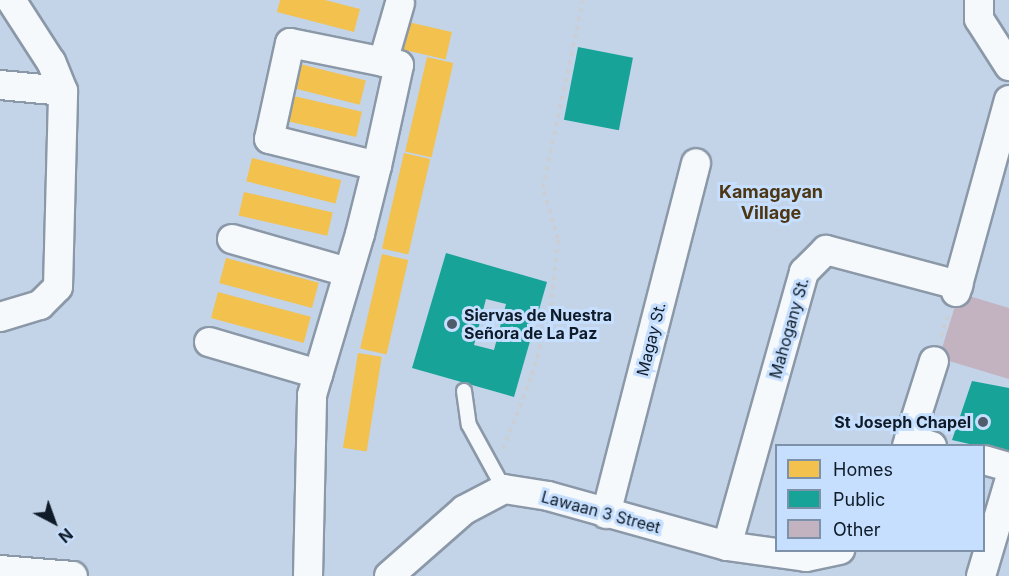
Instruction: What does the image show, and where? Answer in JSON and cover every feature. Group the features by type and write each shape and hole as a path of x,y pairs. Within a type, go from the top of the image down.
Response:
{"street":[{"path":"0,317 40,304 58,287 63,91 51,62 11,0"},
{"path":"979,0 979,20 1009,66"},
{"path":"383,62 400,3"},
{"path":"308,576 310,446 318,374 377,166 399,65 290,44 269,139 377,166"},
{"path":"0,85 63,91"},
{"path":"957,289 1009,100"},
{"name":"Magay St.","path":"606,514 696,163"},
{"path":"232,239 347,272"},
{"name":"Mahogany St.","path":"727,546 804,272 826,250 957,289"},
{"path":"209,342 318,374"},
{"path":"916,443 934,361"},
{"path":"985,460 1009,467"},
{"path":"992,568 1009,482"},
{"path":"388,576 464,510 504,489"},
{"name":"Lawaan 3 Street","path":"504,489 548,496 727,546 806,557 830,552"},
{"path":"0,570 74,576"}],"lane":[{"path":"464,390 470,425 504,489"}],"path":[{"path":"487,459 507,447 551,307 558,239 543,188 583,0"},
{"path":"934,361 957,289"}],"building: Homes":[{"path":"280,0 325,0 360,9 354,32 277,12"},
{"path":"408,22 452,32 446,59 402,49"},
{"path":"427,57 453,63 431,158 405,152"},
{"path":"292,62 366,80 360,105 286,86"},
{"path":"285,94 362,112 356,137 279,119"},
{"path":"404,153 430,159 408,255 382,248"},
{"path":"252,158 341,180 335,204 246,181"},
{"path":"244,192 333,212 327,236 239,215"},
{"path":"382,254 408,260 386,355 360,349"},
{"path":"226,258 319,283 312,308 219,283"},
{"path":"218,292 311,317 304,343 211,318"},
{"path":"358,353 382,357 367,452 343,448"}],"building: Public":[{"path":"578,47 633,58 619,130 564,120"},
{"name":"Siervas de Nuestra Señora de La Paz","path":"446,253 547,282 514,397 412,368","holes":["486,299 506,304 494,350 474,345"]},
{"name":"St Joseph Chapel","path":"972,381 1009,388 1009,453 985,448 985,444 970,444 952,440"}],"building: Other":[{"path":"959,293 1009,308 1009,379 939,358"}],"place":[{"name":"Siervas de Nuestra Señora de La Paz","path":"452,324"},
{"name":"St Joseph Chapel","path":"983,422"}],"district":[{"name":"Kamagayan Village","path":"771,203"}]}
